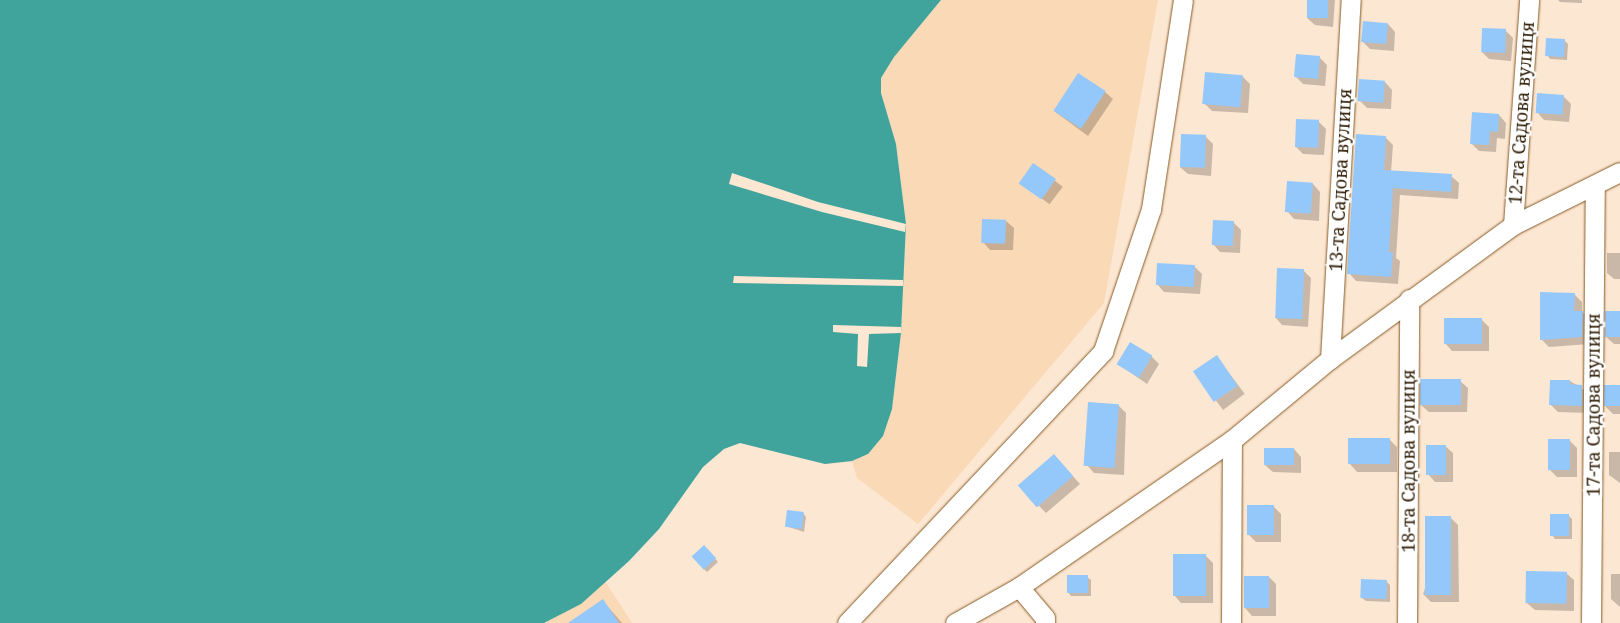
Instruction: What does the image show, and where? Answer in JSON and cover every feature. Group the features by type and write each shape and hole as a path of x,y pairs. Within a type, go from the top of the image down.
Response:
{"street":[{"path":"847,623 1103,350 1151,209 1183,0"},
{"name":"13-та Садова вулиця","path":"1330,360 1351,0"},
{"name":"12-та Садова вулиця","path":"1513,225 1529,0"},
{"path":"955,623 1019,587 1232,440 1330,360 1409,299 1513,225 1595,187 1620,172"},
{"name":"17-та Садова вулиця","path":"1591,623 1595,187"},
{"name":"18-та Садова вулиця","path":"1407,623 1409,299"},
{"path":"1231,623 1232,440"},
{"path":"1019,587 1045,618 1045,623"}],"shaded area":[{"path":"941,0 1158,0 1104,303 918,524 857,478 852,461 868,454 892,409 901,333 906,224 896,144 881,93 881,78 894,57"},
{"path":"605,581 632,623 544,623 581,604"}],"water":[{"path":"0,0 941,0 894,57 881,78 881,93 896,144 906,224 901,333 892,409 883,436 868,454 852,461 825,464 740,443 724,449 703,467 659,529 629,561 581,604 544,623 0,623"}],"pier":[{"path":"732,173 818,202 906,224 905,232 822,212 729,184"},
{"path":"734,276 903,280 903,286 733,283"},
{"path":"833,325 901,327 901,333 869,334 867,367 857,366 858,334 833,332"}],"building":[{"path":"1307,0 1328,0 1328,18 1307,18"},
{"path":"1363,21 1388,23 1386,44 1361,42"},
{"path":"1482,28 1506,29 1505,53 1481,52"},
{"path":"1546,38 1565,39 1564,57 1545,56"},
{"path":"1296,54 1320,56 1318,79 1294,77"},
{"path":"1205,72 1243,75 1240,107 1202,104"},
{"path":"1078,73 1106,91 1081,129 1053,111"},
{"path":"1359,79 1385,81 1383,103 1357,101"},
{"path":"1537,93 1564,95 1563,115 1536,113"},
{"path":"1472,112 1499,114 1498,132 1490,131 1489,145 1470,144"},
{"path":"1296,119 1319,120 1318,148 1295,147"},
{"path":"1181,134 1206,135 1205,168 1180,167"},
{"path":"1356,134 1386,136 1384,170 1452,174 1451,192 1393,188 1389,252 1393,253 1391,277 1347,274"},
{"path":"1033,163 1056,179 1042,200 1019,183"},
{"path":"1287,181 1313,183 1311,214 1285,212"},
{"path":"982,219 1006,220 1005,244 981,243"},
{"path":"1213,220 1234,221 1233,246 1212,245"},
{"path":"1157,263 1195,265 1194,287 1156,285"},
{"path":"1277,268 1304,269 1302,319 1275,318"},
{"path":"1540,292 1575,293 1574,311 1583,311 1582,337 1540,340"},
{"path":"1605,311 1620,311 1620,337 1605,337"},
{"path":"1444,318 1482,318 1482,344 1444,344"},
{"path":"1130,342 1152,355 1139,378 1117,364"},
{"path":"1217,355 1238,386 1214,402 1193,371"},
{"path":"1420,379 1461,379 1461,405 1420,405"},
{"path":"1550,380 1570,380 1570,384 1582,385 1582,406 1549,405"},
{"path":"1604,385 1620,385 1620,406 1604,406"},
{"path":"1088,402 1119,404 1114,468 1084,466"},
{"path":"1348,438 1390,438 1390,464 1348,464"},
{"path":"1548,439 1570,439 1570,470 1548,470"},
{"path":"1426,445 1446,445 1446,475 1426,475"},
{"path":"1264,448 1294,448 1294,465 1264,465"},
{"path":"1054,454 1073,476 1037,507 1018,485"},
{"path":"1247,505 1274,505 1274,535 1247,535"},
{"path":"787,510 804,512 802,529 785,527"},
{"path":"1550,514 1569,514 1569,536 1550,536"},
{"path":"1425,516 1451,516 1451,595 1425,595"},
{"path":"704,545 716,558 704,570 692,557"},
{"path":"1173,554 1206,554 1206,596 1173,596"},
{"path":"1526,571 1567,572 1566,604 1525,603"},
{"path":"1067,575 1088,575 1088,593 1067,593"},
{"path":"1244,576 1269,576 1269,608 1244,608"},
{"path":"1361,579 1387,580 1386,599 1360,598"},
{"path":"603,599 619,623 568,623"}]}
